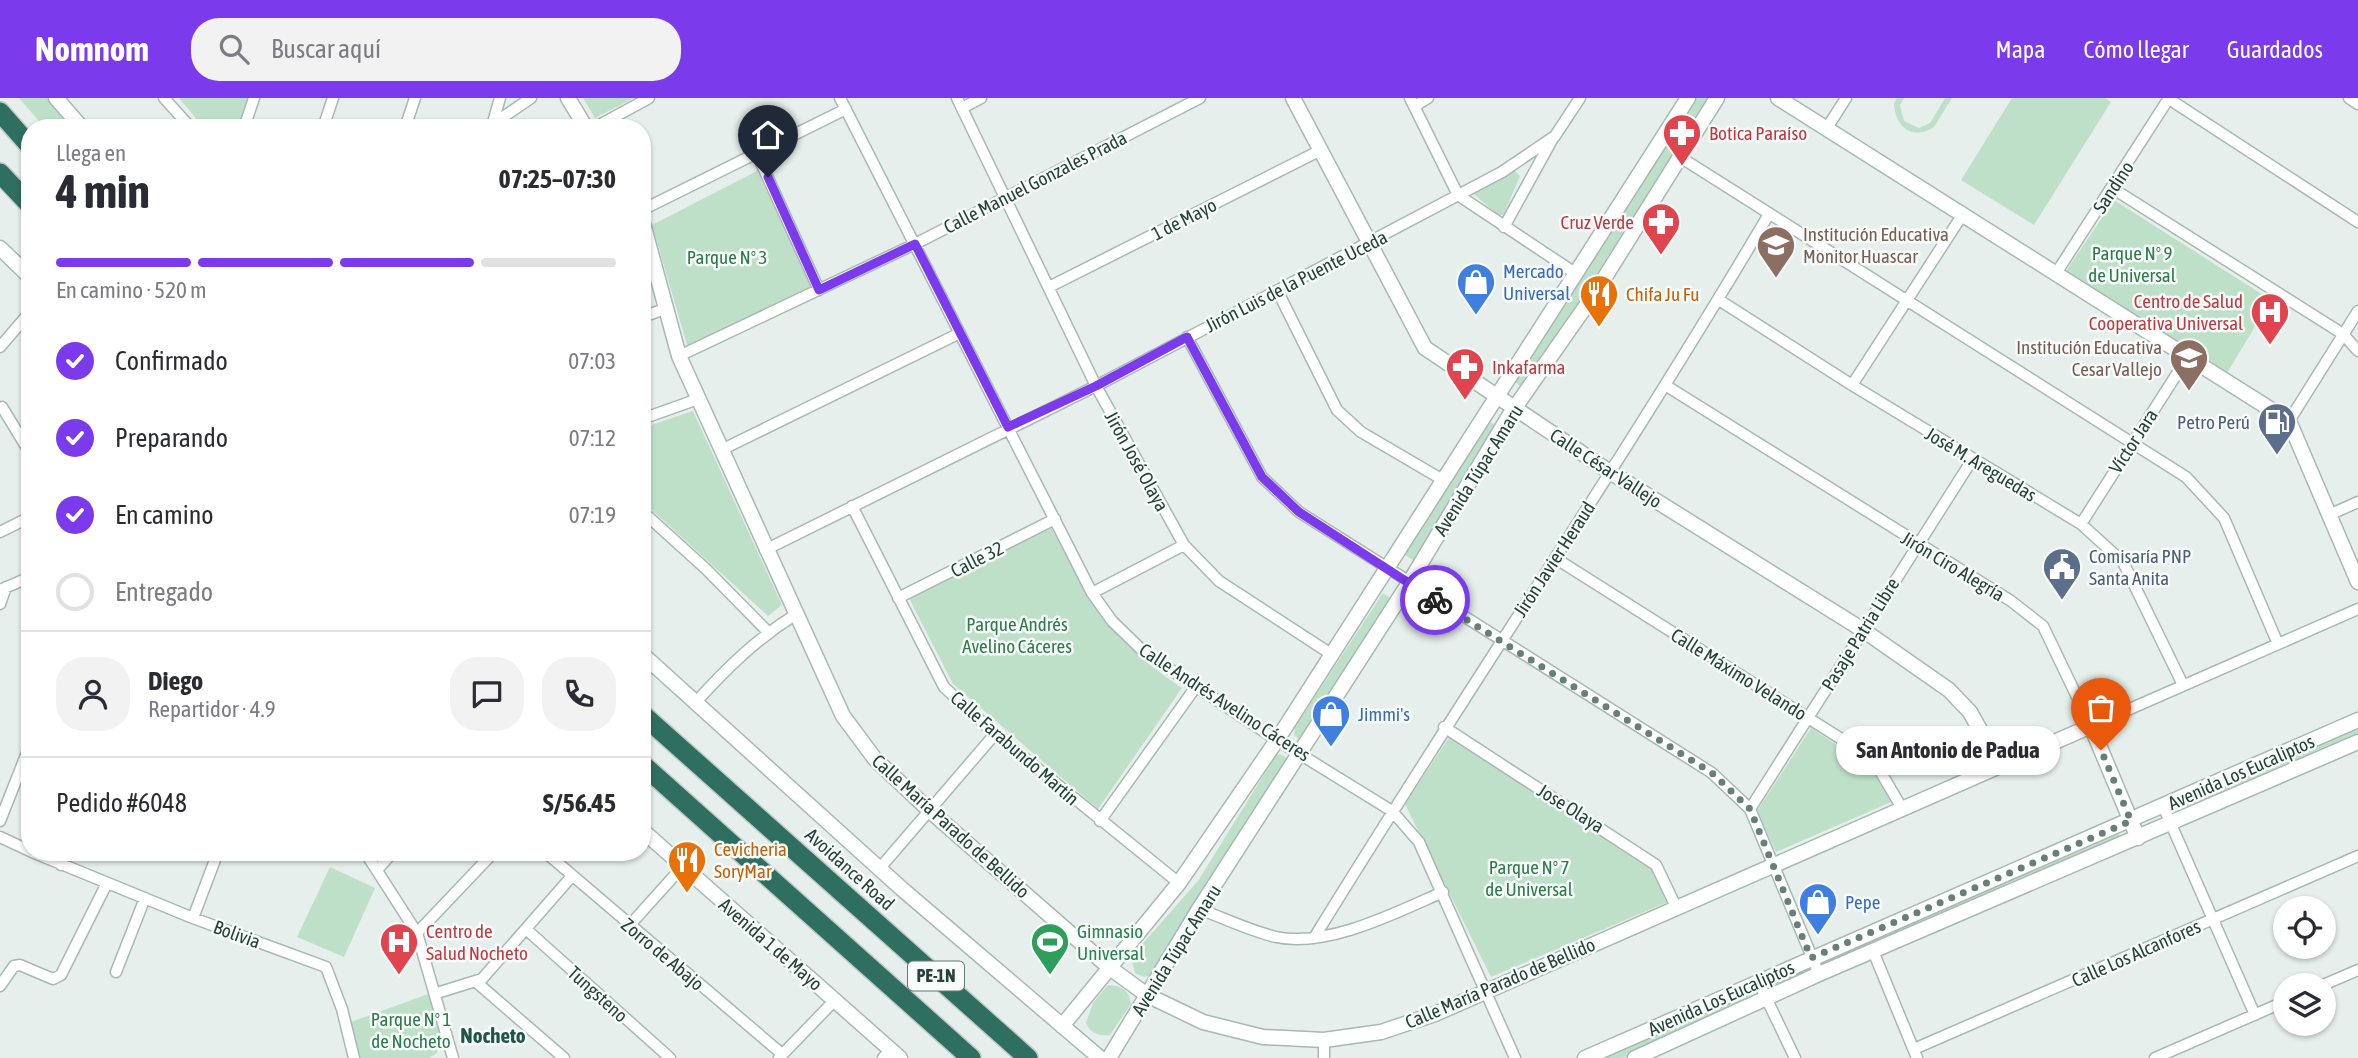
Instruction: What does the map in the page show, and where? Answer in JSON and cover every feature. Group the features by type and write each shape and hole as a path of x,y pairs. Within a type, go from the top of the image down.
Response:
{"highway":[{"path":"4,98 21,132"},
{"path":"0,111 21,136"},
{"path":"0,173 21,195"},
{"name":"Avoidance Road","path":"651,722 1028,1058"},
{"name":"PE-1N","path":"651,772 971,1058"}],"street":[{"path":"56,98 74,119"},
{"path":"164,98 183,119"},
{"path":"247,119 254,98"},
{"path":"326,119 332,98"},
{"path":"411,119 415,98"},
{"path":"494,119 500,98"},
{"path":"502,119 531,98"},
{"path":"568,98 581,119"},
{"path":"610,119 649,98"},
{"name":"Calle Andrés Avelino Cáceres","path":"840,98 1092,593 1128,638 1195,688 1392,811 1419,842 1515,1058"},
{"path":"959,103 981,98"},
{"name":"Calle Manuel Gonzales Prada","path":"679,356 915,244 1200,98"},
{"name":"Calle César Vallejo","path":"1293,98 1425,348 1610,472 1863,630 1949,690 1970,712 2000,766"},
{"path":"1428,98 1413,102 1458,195 1575,273"},
{"name":"Jirón Luis de la Puente Uceda","path":"765,550 1008,427 1096,386 1369,245 1502,172 1555,136 1580,98"},
{"name":"Avenida Túpac Amaru","path":"1062,1026 1179,883 1277,740 1688,98"},
{"name":"Avenida Túpac Amaru","path":"1109,1058 1199,909 1302,754 1409,583 1514,409 1595,293 1717,98"},
{"path":"1778,98 1828,128 1961,217 2288,421 2358,582"},
{"path":"1828,128 1846,98"},
{"path":"2169,98 2358,222"},
{"name":"Sandino","path":"2055,275 2169,98"},
{"path":"2349,98 2358,104"},
{"name":"Jirón José Olaya","path":"959,103 1096,386 1184,545 1219,581 1331,654"},
{"path":"651,206 846,109"},
{"path":"1504,227 1555,136"},
{"name":"1 de Mayo","path":"1049,287 1319,151"},
{"path":"757,155 819,290"},
{"path":"1680,157 2186,477 2224,518 2278,644"},
{"path":"2112,188 2343,334 2358,351"},
{"name":"Jirón Javier Heraud","path":"1314,938 1444,727 1719,300 1769,214"},
{"path":"1852,385 1961,217"},
{"path":"0,248 21,268"},
{"name":"Calle María Parado de Bellido","path":"651,255 679,356 720,450 843,716 875,759 929,810 1110,968 1147,995 1203,1022 1263,1037 1324,1040 1381,1032 1435,1014 1773,868 2358,609"},
{"path":"1278,292 1337,410 1361,432 1443,480"},
{"name":"José M. Areguedas","path":"1719,300 1972,460 2081,524 2123,562 2183,685"},
{"path":"651,314 665,309"},
{"path":"2288,421 2358,310"},
{"path":"0,348 21,323"},
{"path":"720,450 960,333"},
{"path":"1187,337 1262,477 1299,512 1712,773 1750,809 1819,974"},
{"name":"Víctor Jara","path":"2081,524 2187,358"},
{"name":"Jirón Ciro Alegría","path":"1665,385 2011,601 2043,626 2091,726 2138,838"},
{"path":"651,416 698,399"},
{"path":"2,407 21,438"},
{"name":"Pasaje Patria Libre","path":"1750,809 1916,544 1972,460"},
{"path":"2329,515 2358,502"},
{"name":"Calle Farabundo Martín","path":"852,506 944,687 995,734 1179,883"},
{"path":"651,519 706,569 768,632"},
{"name":"Calle 32","path":"898,598 1055,519"},
{"path":"0,531 21,521"},
{"path":"1092,593 1184,545"},
{"name":"Calle Máximo Velando","path":"1555,558 1873,759 1903,810"},
{"path":"0,604 3,589 21,581"},
{"path":"695,703 731,664 768,632 795,615"},
{"path":"651,662 880,868 1100,1058"},
{"path":"1100,821 1195,688"},
{"name":"Avenida Los Eucaliptos","path":"1585,1058 2358,720"},
{"name":"Jose Olaya","path":"1444,727 1656,865 1677,909"},
{"path":"880,868 995,734"},
{"name":"Avenida Los Eucaliptos","path":"1635,1058 1819,974 2358,742"},
{"path":"0,821 21,767"},
{"path":"2163,806 2255,1014"},
{"name":"Bolivia","path":"0,837 21,847"},
{"name":"Avenida 1 de Mayo","path":"651,838 835,1000 891,1055"},
{"name":"Calle Los Alcanfores","path":"1915,1054 2358,856"},
{"name":"Bolivia","path":"52,861 193,918 326,967 342,1009 354,1058"},
{"path":"61,865 63,861"},
{"path":"193,918 215,861"},
{"path":"372,861 417,933 437,993 453,1058"},
{"path":"378,869 385,861"},
{"path":"417,933 485,861"},
{"name":"Zorro de Abajo","path":"555,861 780,1056"},
{"path":"629,926 683,866"},
{"path":"437,993 482,979 572,876"},
{"path":"0,985 10,971 20,965 53,979 61,975 107,883"},
{"path":"1199,909 1277,937 1314,938 1380,920 1443,892"},
{"path":"116,972 145,898"},
{"name":"Tungsteno","path":"527,930 670,1058"},
{"path":"1873,951 1915,1054"},
{"path":"2336,979 2358,970"},
{"path":"475,981 564,1058"},
{"path":"1758,981 1794,1058"},
{"path":"780,1056 835,1000"},
{"path":"2156,1058 2273,1007"},
{"path":"1324,1040 1324,1058"}],"green space":[{"path":"19,98 47,98 64,119 37,119"},
{"path":"179,98 249,98 241,119 196,119"},
{"path":"583,98 634,98 595,118"},
{"path":"1696,98 1708,98 1524,389 1515,382"},
{"path":"1897,98 1904,98 1900,105 1904,121 1919,128 1930,123 1945,98 1952,98 1934,127 1919,133 1901,125 1895,111 1894,103"},
{"path":"2012,98 2105,98 2111,102 2034,225 1961,180"},
{"path":"1514,170 1520,176 1504,214 1499,216 1474,194"},
{"name":"Parque Nº 3","path":"757,171 812,287 688,348 652,225"},
{"name":"Parque Nº 9 de Universal","path":"2114,200 2271,300 2227,373 2064,274"},
{"path":"693,411 782,605 768,616 651,509 651,425"},
{"path":"1490,422 1499,428 1416,562 1405,555"},
{"name":"Parque Andrés Avelino Cáceres","path":"1051,527 1103,618 1135,652 1182,688 1098,809 953,684 909,598"},
{"path":"1383,593 1392,599 1305,737 1299,739 1294,735 1295,727"},
{"path":"2358,727 2358,735 2182,812 2179,805"},
{"path":"1811,728 1872,768 1891,802 1776,852 1757,811"},
{"name":"Parque Nº 7 de Universal","path":"1450,736 1658,872 1670,901 1491,977 1405,804"},
{"path":"1280,754 1289,759 1288,764 1151,975 1144,977 1135,973 1131,957 1198,881 1276,755"},
{"path":"2118,833 2120,837 1828,966 1827,959"},
{"path":"330,867 375,888 344,957 297,937"},
{"path":"1108,985 1124,989 1131,1004 1110,1035 1096,1034 1086,1023 1093,1003"},
{"name":"Parque Nº 1 de Nocheto","path":"431,993 439,1023 437,1053 429,1058 360,1058 351,1022"},
{"path":"1751,993 1753,998 1623,1058 1605,1058"}],"way so far":[{"path":"1435,600 1712,773 1750,809 1811,958 2131,821 2101,750"}],"place":[{"name":"Botica Paraíso","path":"1682,167"},
{"name":"Cruz Verde","path":"1661,256"},
{"name":"Institución Educativa Monitor Huascar","path":"1776,279"},
{"name":"Mercado Universal","path":"1476,316"},
{"name":"Chifa Ju Fu","path":"1599,328"},
{"name":"Centro de Salud Cooperativa Universal","path":"2270,346"},
{"name":"Institución Educativa Cesar Vallejo","path":"2189,392"},
{"name":"Inkafarma","path":"1465,401"},
{"name":"Petro Perú","path":"2277,456"},
{"name":"Comisaría PNP Santa Anita","path":"2062,601"},
{"name":"Jimmi's","path":"1331,748"},
{"name":"San Antonio de Padua","path":"2101,750"},
{"name":"Cevicheria SoryMar","path":"687,894"},
{"name":"Pepe","path":"1818,936"},
{"name":"Centro de Salud Nocheto","path":"399,976"},
{"name":"Gimnasio Universal","path":"1050,976"}],"district":[{"name":"Nocheto","path":"493,1036"}],"route":[{"path":"768,177 819,290 915,244 1008,427 1096,386 1187,337 1262,477 1299,512 1435,600"}]}
